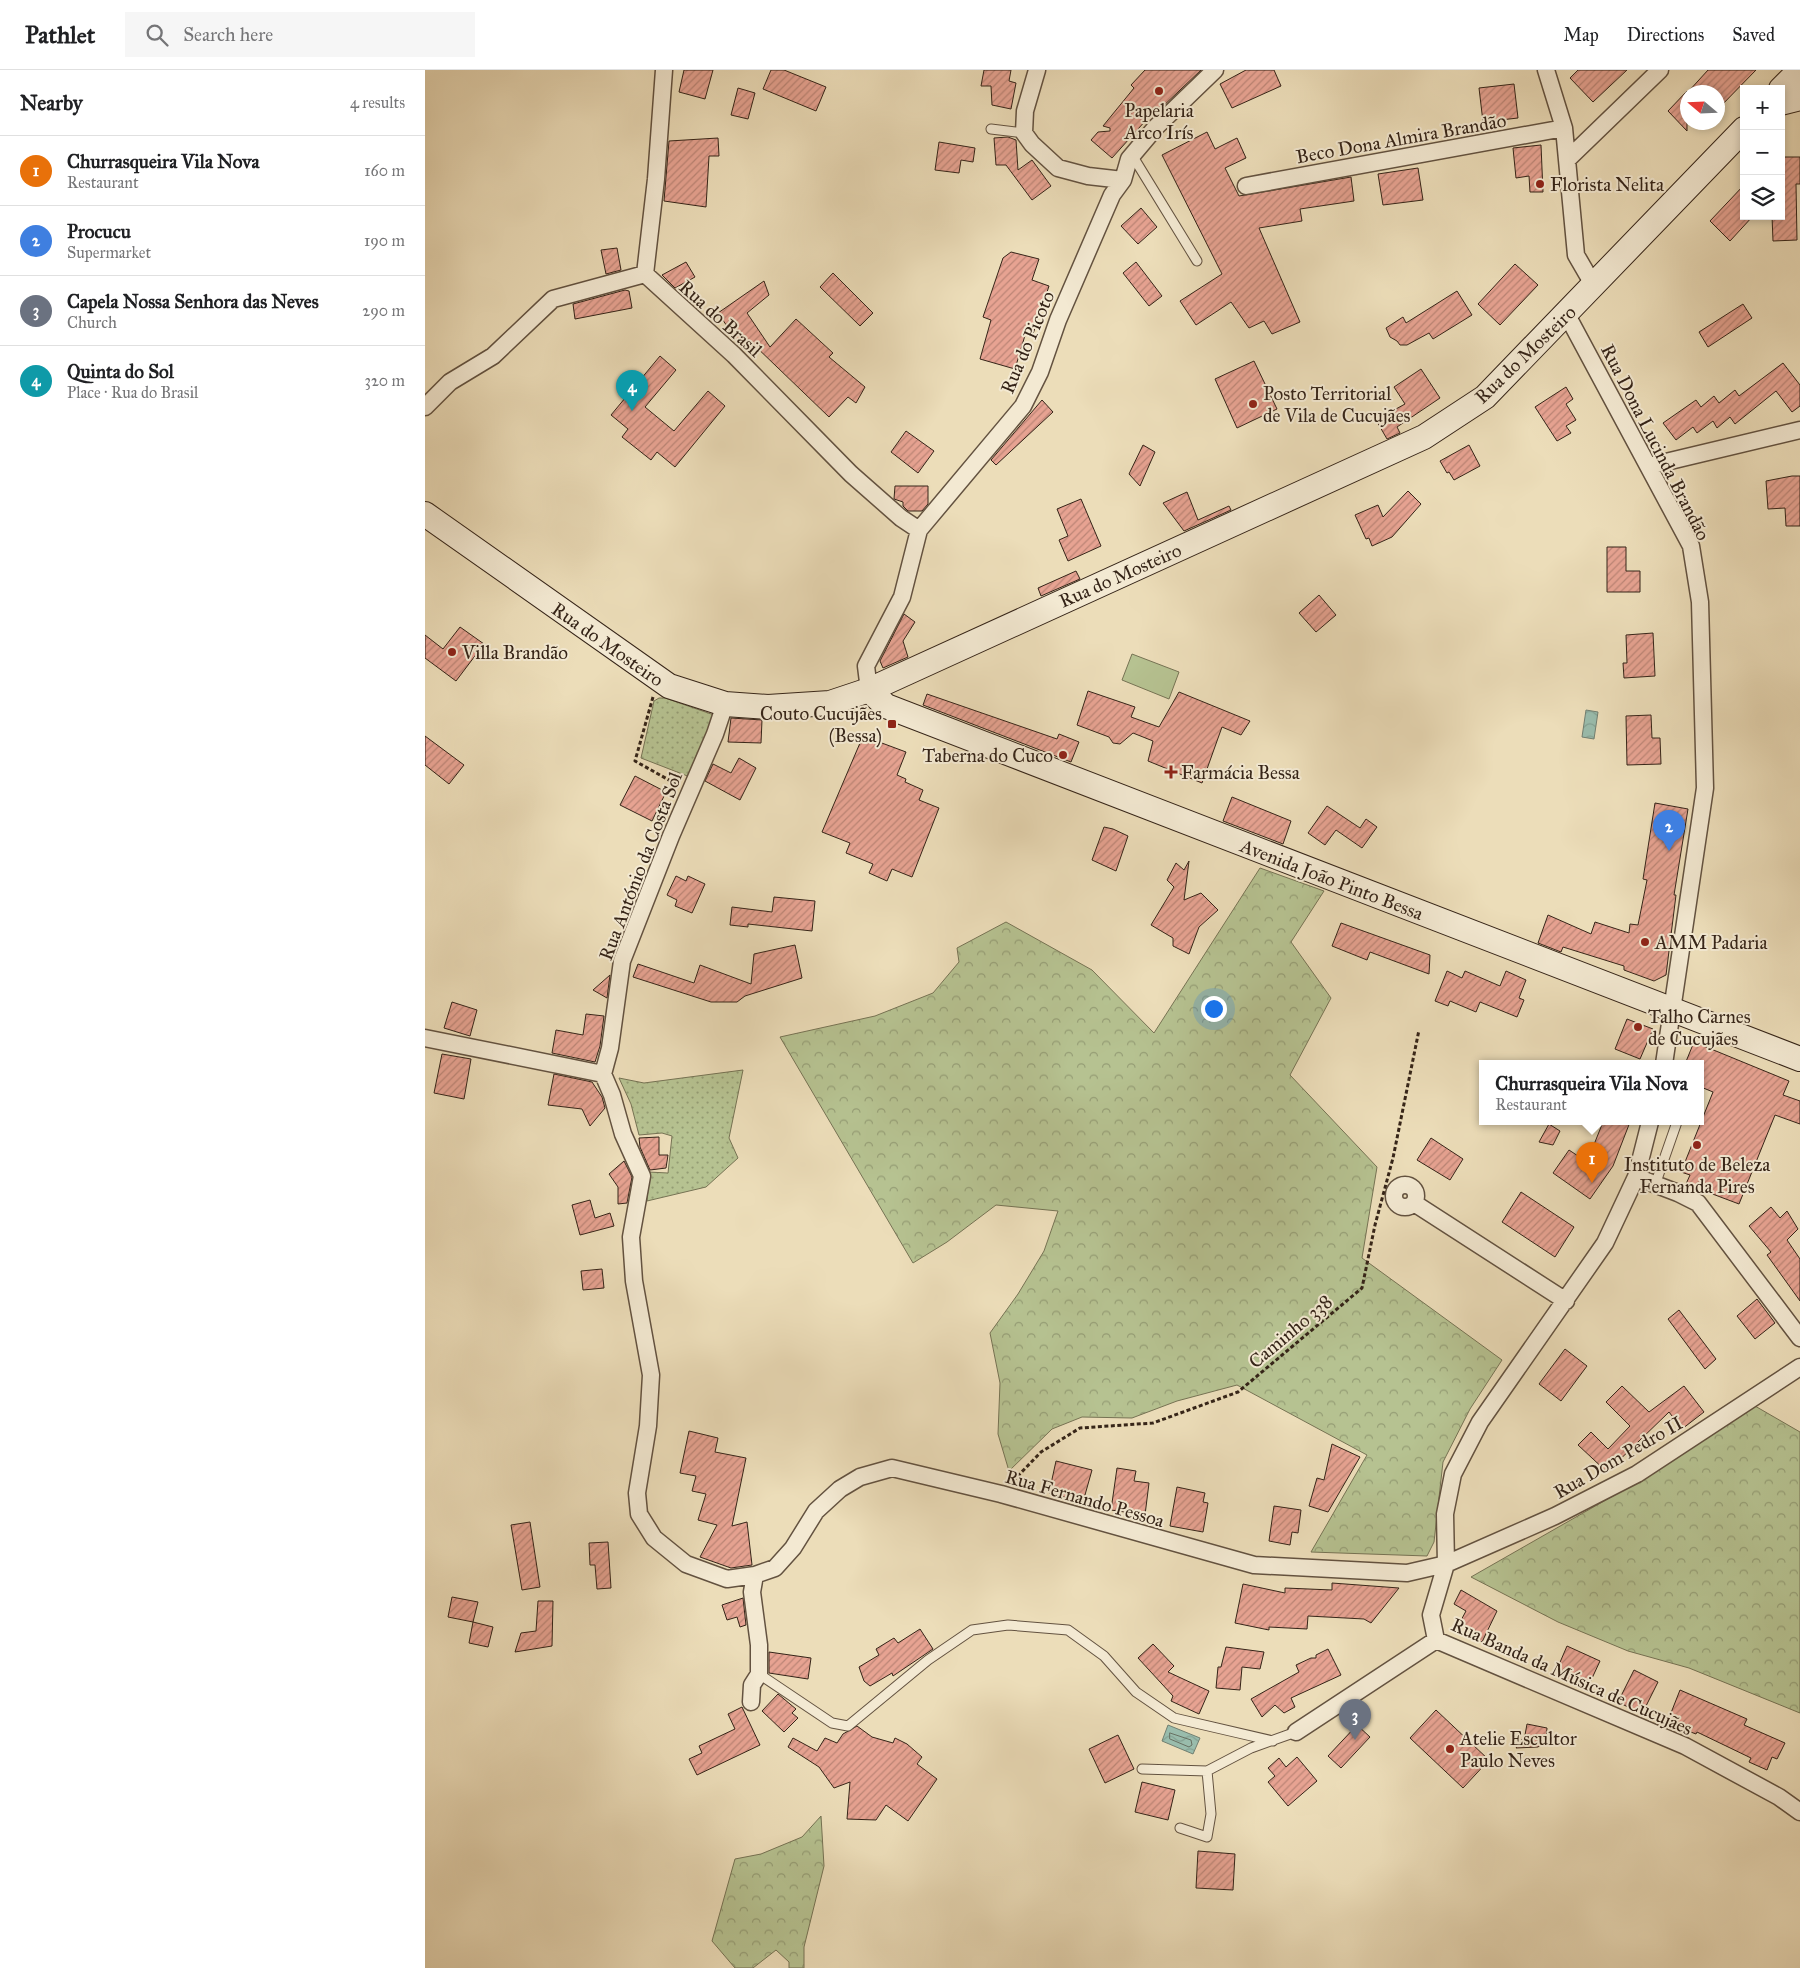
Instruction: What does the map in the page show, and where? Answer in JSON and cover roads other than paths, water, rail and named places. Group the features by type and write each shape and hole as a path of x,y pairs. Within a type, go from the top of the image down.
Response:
{"main road":[{"path":"1785,85 1800,70"},
{"path":"1785,102 1800,98"},
{"name":"Rua do Mosteiro","path":"425,514 669,686 725,704 768,706 830,703 869,690 1424,437 1485,397 1567,315 1743,130"},
{"name":"Avenida João Pinto Bessa","path":"869,690 886,706 1800,1059"}],"street":[{"path":"425,406 450,382 493,356 553,299 645,274 664,70"},
{"path":"1037,70 1025,111 1024,133 1058,168 1088,176 1123,180"},
{"name":"Rua do Picoto","path":"869,690 866,666 902,597 919,530 1023,406 1041,372 1058,320 1112,195 1123,180 1132,155 1156,127 1215,70"},
{"path":"1546,70 1564,128 1576,255 1594,286"},
{"path":"1568,159 1660,70"},
{"name":"Beco Dona Almira Brandão","path":"1246,186 1564,128"},
{"name":"Rua do Brasil","path":"645,274 734,355 851,474 901,518 919,530"},
{"name":"Rua Dona Lucinda Brandão","path":"1567,315 1691,546 1700,602 1705,788 1673,1009"},
{"path":"1649,466 1800,430"},
{"name":"Rua António da Costa Sol","path":"603,1074 610,1048 622,961 690,791 715,734 725,704"},
{"path":"1665,1060 1673,1009"},
{"path":"425,1038 603,1074 612,1095 623,1134 642,1176 631,1237 634,1281 651,1375 649,1426 637,1493 639,1514 654,1538 686,1564 727,1579 755,1574 752,1592 759,1645 759,1674 752,1685 751,1702"},
{"name":"Rua Banda da Música de Cucujães","path":"1649,1125 1636,1177 1605,1243 1480,1422 1453,1474 1445,1514 1446,1564 1431,1616 1436,1640 1685,1746 1779,1796 1800,1812"},
{"path":"1636,1177 1698,1203 1800,1338"},
{"path":"1414,1203 1566,1301"},
{"name":"Rua Dom Pedro II","path":"1446,1564 1555,1516 1637,1474 1800,1367"},
{"name":"Rua Fernando Pessoa","path":"755,1574 775,1568 793,1548 816,1511 840,1489 860,1477 892,1468 1001,1494 1254,1566 1407,1573 1446,1564"},
{"path":"1296,1732 1436,1640"}],"lane":[{"path":"991,129 1024,133"},
{"path":"1132,155 1197,261"},
{"path":"1655,1184 1676,1125"},
{"path":"759,1674 832,1723 848,1726 928,1660 972,1630 1008,1625 1068,1630 1104,1656 1136,1692 1174,1718 1273,1741"},
{"path":"1143,1769 1207,1770 1251,1748 1296,1732"},
{"path":"1180,1828 1207,1837 1211,1814 1207,1770"}],"water":[{"path":"1586,710 1598,712 1594,739 1582,737"},
{"path":"1168,1725 1200,1738 1193,1754 1162,1741"}],"place":[{"name":"Papelaria Arco Irís","path":"1159,91"},
{"name":"Florista Nelita","path":"1540,184"},
{"name":"Posto Territorial de Vila de Cucujães","path":"1253,404"},
{"name":"Quinta do Sol","path":"632,411"},
{"name":"Villa Brandão","path":"452,652"},
{"name":"Couto Cucujães (Bessa)","path":"892,724"},
{"name":"Taberna do Cuco","path":"1063,755"},
{"name":"Farmácia Bessa","path":"1171,772"},
{"name":"Procucu","path":"1669,851"},
{"name":"AMM Padaria","path":"1645,942"},
{"name":"Talho Carnes de Cucujães","path":"1638,1027"},
{"name":"Instituto de Beleza Fernanda Pires","path":"1697,1145"},
{"name":"Churrasqueira Vila Nova","path":"1592,1183"},
{"name":"Capela Nossa Senhora das Neves","path":"1355,1740"},
{"name":"Atelie Escultor Paulo Neves","path":"1450,1749"}]}
